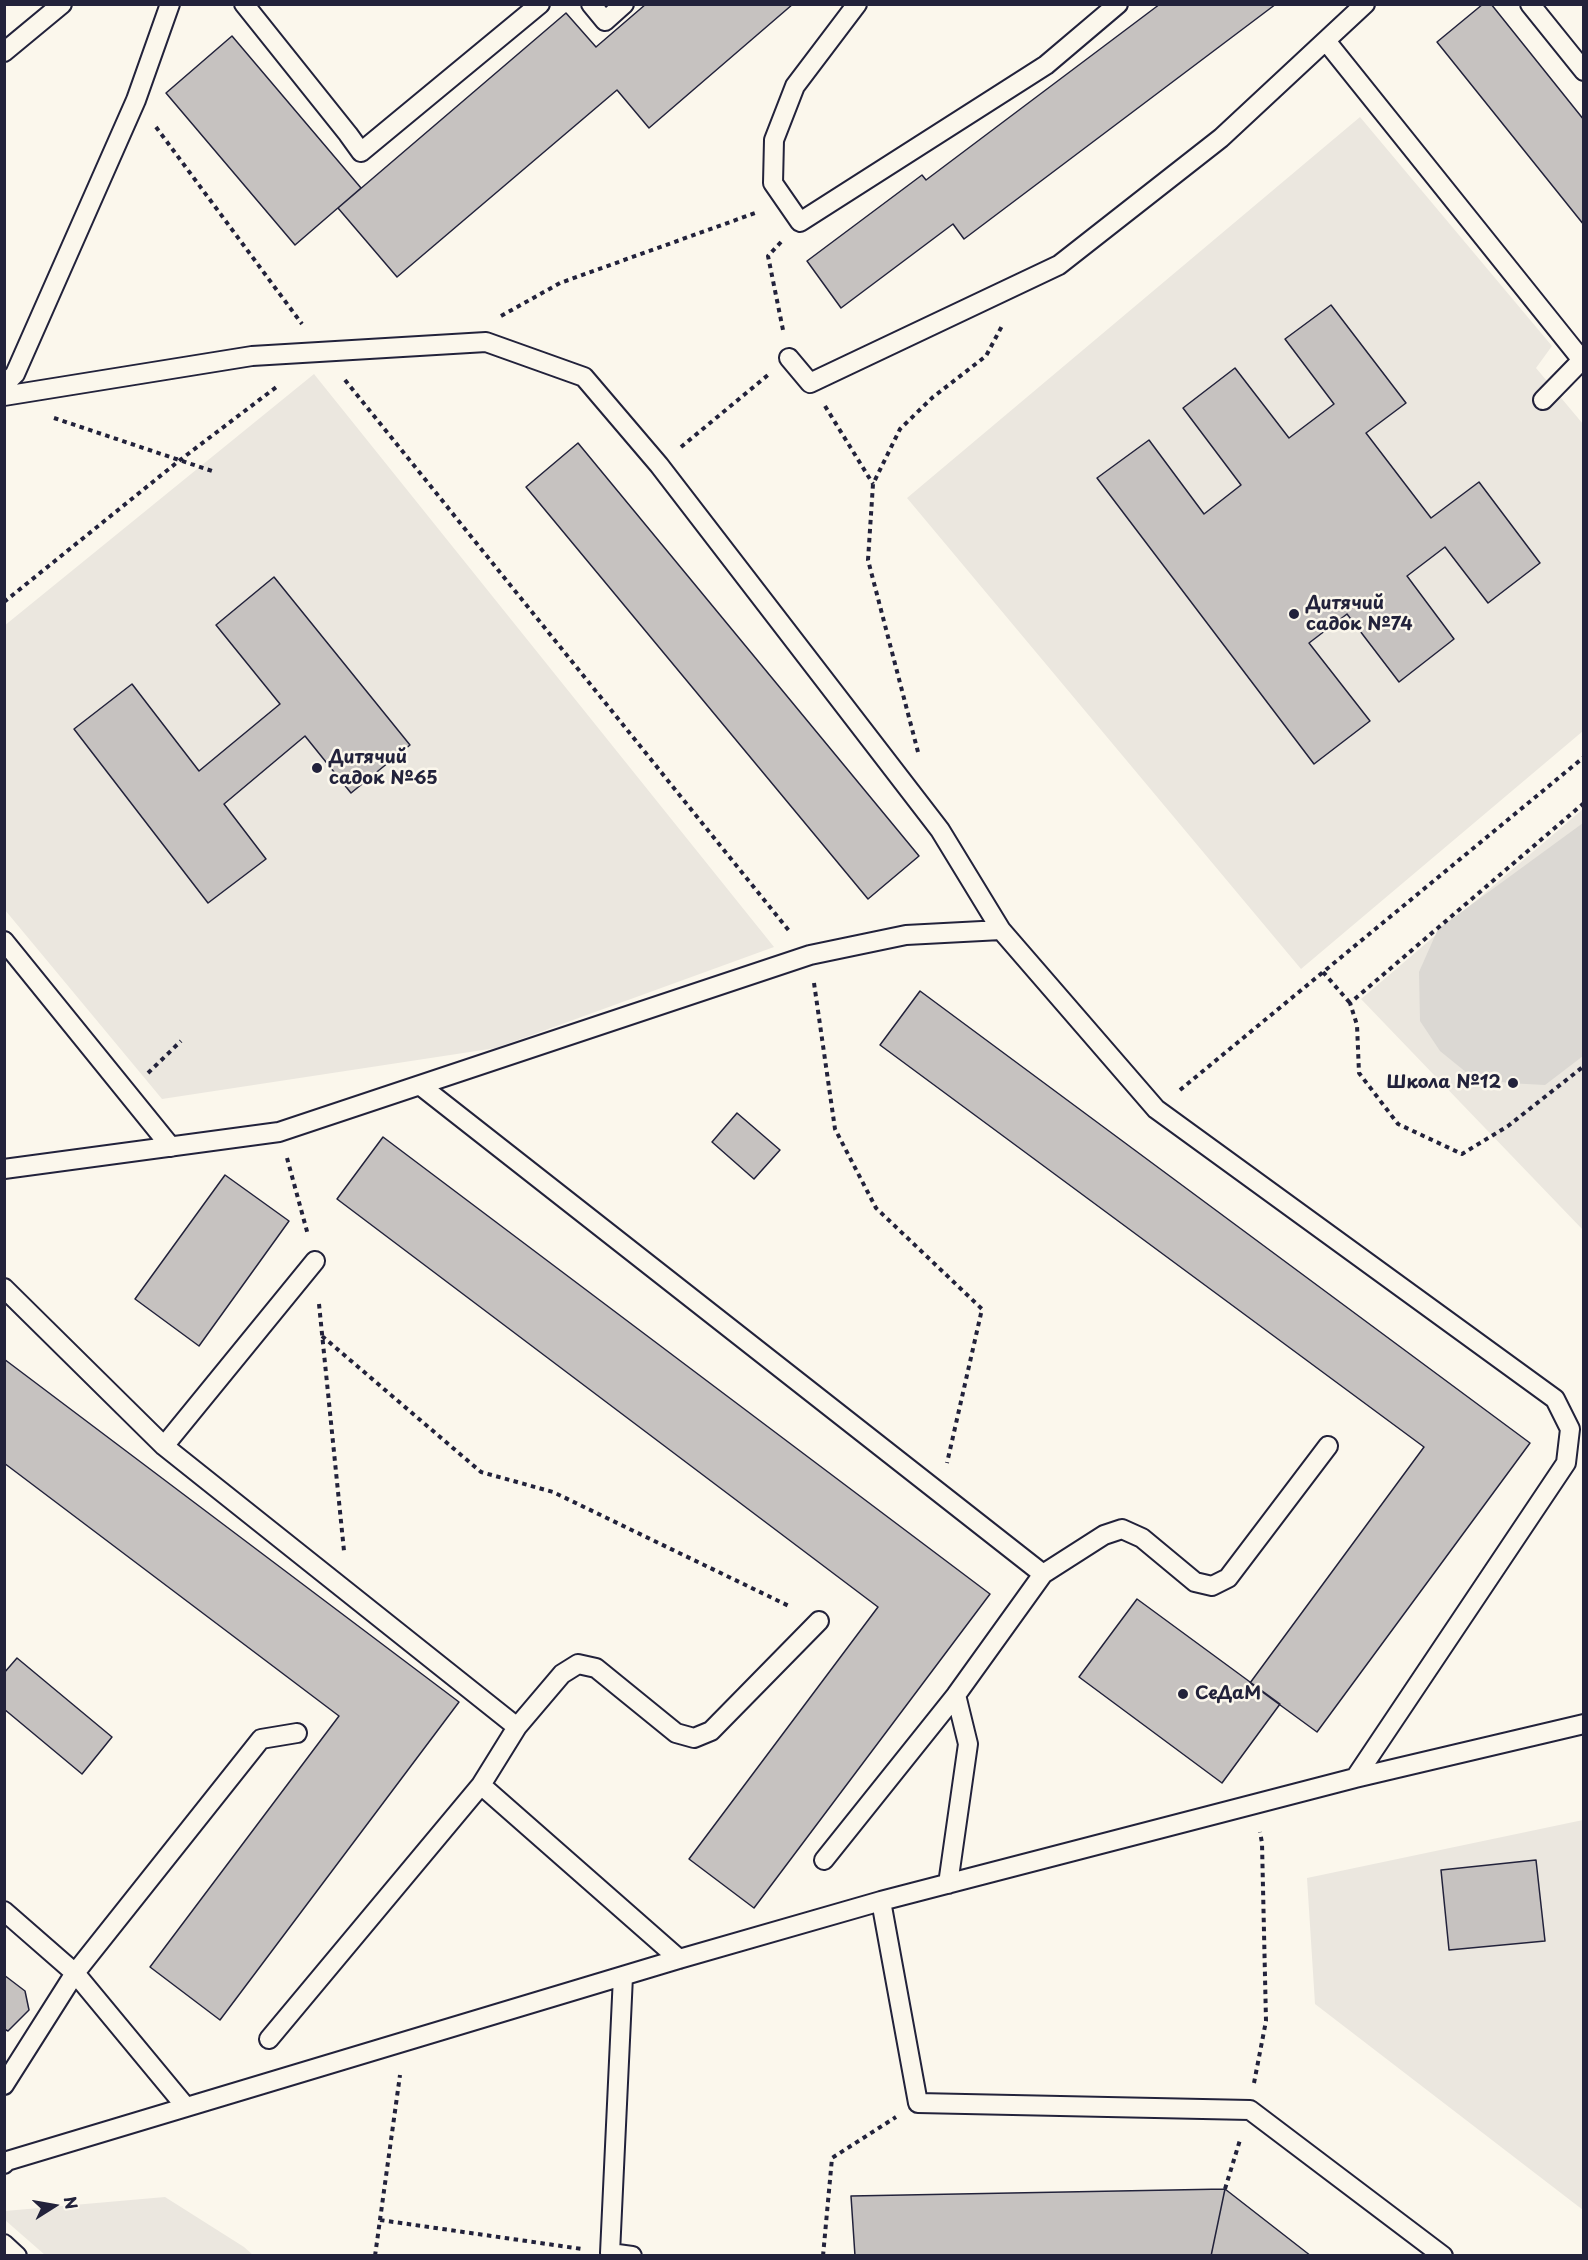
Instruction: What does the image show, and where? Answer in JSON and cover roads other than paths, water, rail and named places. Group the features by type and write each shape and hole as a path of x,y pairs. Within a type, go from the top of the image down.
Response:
{"lane":[{"path":"4,52 62,4"},
{"path":"4,385 15,375 136,100 170,4"},
{"path":"244,4 360,152 540,4"},
{"path":"591,4 605,21 624,4"},
{"path":"857,4 795,86 774,140 773,183 800,222 1046,64 1118,4"},
{"path":"789,357 810,383 1059,265 1221,138 1365,4"},
{"path":"1530,4 1584,71"},
{"path":"1326,41 1582,360 1543,400"},
{"path":"4,396 252,356 486,342 584,377 659,465 940,831 1001,930 1156,1109 1555,1400 1570,1429 1566,1463 1355,1778"},
{"path":"4,1169 279,1132 810,955 906,935 1001,930"},
{"path":"4,941 171,1148"},
{"path":"421,1086 1043,1574"},
{"path":"164,1446 315,1261"},
{"path":"4,1288 164,1446 517,1727"},
{"path":"824,1860 956,1695 1043,1574 1104,1535 1122,1529 1143,1538 1195,1582 1212,1586 1228,1578 1328,1446"},
{"path":"269,2039 481,1785 517,1727 562,1674 578,1664 596,1668 676,1733 694,1738 711,1731 819,1621"},
{"path":"948,1884 968,1744 956,1695"},
{"path":"5,2160 881,1901 1355,1778 1584,1724"},
{"path":"4,2085 75,1973 261,1739 297,1733"},
{"path":"481,1785 679,1959"},
{"path":"881,1901 918,2103 1250,2110 1443,2256"},
{"path":"4,1911 56,1954 75,1973 186,2107"},
{"path":"623,1976 610,2253 632,2256"},
{"path":"4,2244 17,2256"}],"place":[{"name":"Дитячий садок №74","path":"1294,614"},
{"name":"Дитячий садок №65","path":"317,768"},
{"name":"Школа №12","path":"1513,1083"},
{"name":"СеДаМ","path":"1183,1694"}]}
